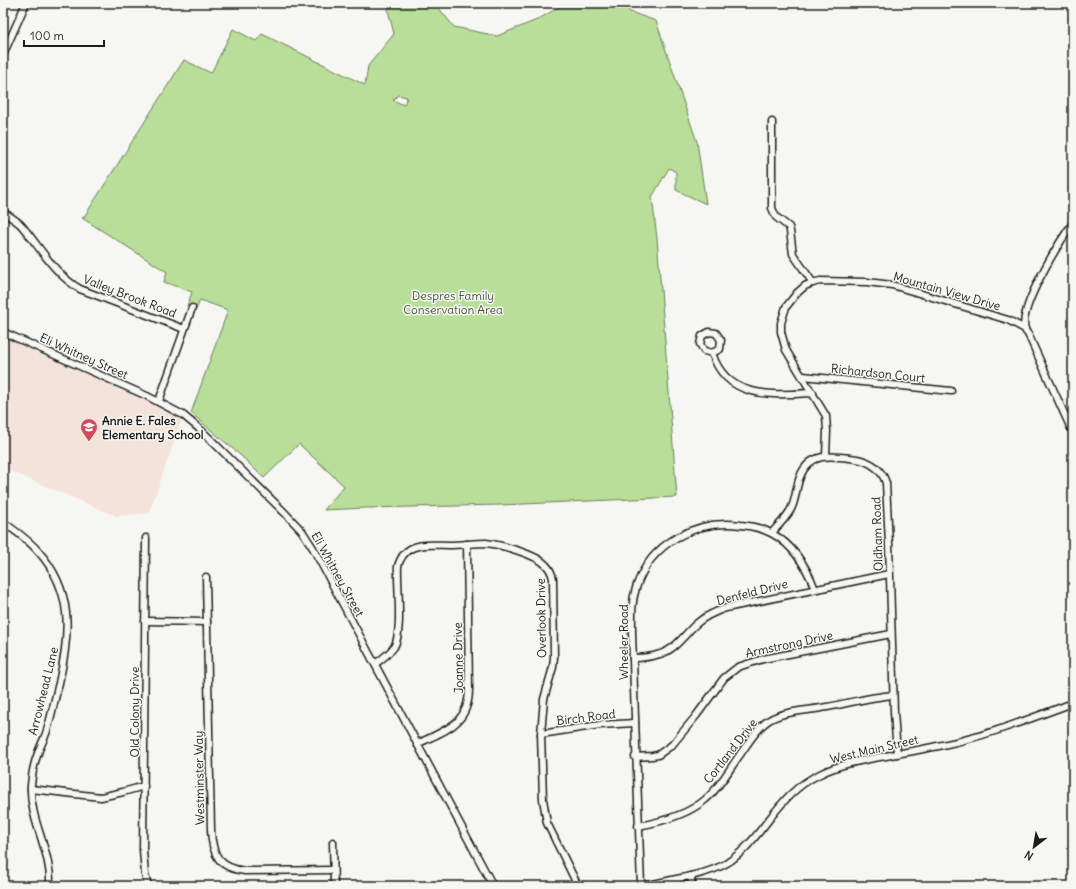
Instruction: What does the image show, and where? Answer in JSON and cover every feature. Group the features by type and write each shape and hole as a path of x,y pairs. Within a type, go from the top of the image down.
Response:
{"street":[{"path":"3,55 26,3"},
{"path":"772,122 772,208 776,217 789,227 793,254 813,282 805,286 786,307 781,323 782,340 786,350 826,416 827,431 826,456 813,460 806,466 799,479 792,509 772,534"},
{"name":"Valley Brook Road","path":"3,212 20,224 59,272 73,285 184,329"},
{"path":"1073,223 1036,285 1026,310 1025,329 1073,433"},
{"name":"Mountain View Drive","path":"813,282 847,281 892,285 1008,320 1025,329"},
{"path":"159,401 192,308"},
{"name":"Eli Whitney Street","path":"3,332 159,401 178,411 192,422 286,513 302,531 313,548 493,886"},
{"path":"712,353 716,364 724,376 730,382 743,389 774,394 813,393"},
{"name":"Richardson Court","path":"802,376 951,391"},
{"name":"Oldham Road","path":"826,456 866,461 879,470 884,476 890,574 893,695 897,754"},
{"name":"Arrowhead Lane","path":"3,522 27,540 45,559 64,598 67,616 67,636 64,660 48,729 35,763 31,789 32,810 48,860 50,886"},
{"name":"Wheeler Road","path":"642,886 638,826 632,608 636,588 646,567 659,550 676,537 693,529 711,524 722,523 747,525 772,534 784,542 798,558 810,576 815,589"},
{"name":"Old Colony Drive","path":"146,538 144,864 148,886"},
{"name":"Overlook Drive","path":"375,664 391,651 397,640 398,566 404,554 410,549 417,546 484,543 506,547 542,561 551,572 553,578 554,657 553,667 544,699 541,734 543,799 547,823 578,886"},
{"name":"Joanne Drive","path":"417,744 450,727 461,718 468,706 470,688 467,544"},
{"name":"Denfeld Drive","path":"633,658 661,654 670,650 699,622 717,611 737,604 890,574"},
{"name":"Westminster Way","path":"206,577 211,830 214,851 218,859 224,865 236,870 333,870"},
{"path":"145,621 207,622"},
{"name":"Armstrong Drive","path":"636,757 658,754 672,745 724,678 738,667 763,659 891,634"},
{"name":"Cortland Drive","path":"638,826 672,817 700,804 718,786 756,732 766,722 773,718 869,697 893,695"},
{"name":"West Main Street","path":"642,886 690,876 722,865 737,856 754,838 788,796 811,778 839,767 860,761 948,744 983,735 1073,703"},
{"name":"Birch Road","path":"541,734 600,725 635,723"},
{"path":"31,789 100,797 144,786"},
{"path":"333,842 334,886"},
{"path":"690,876 693,886"}],"shaded area":[{"name":"Annie E. Fales Elementary School","path":"3,335 158,405 182,419 149,513 116,516 8,470 3,465"}],"green space":[{"name":"Despres Family Conservation Area","path":"392,3 438,3 438,7 454,27 497,36 537,20 566,3 624,3 630,12 656,21 697,142 706,204 676,190 676,172 669,168 652,197 657,238 677,497 501,505 324,510 344,486 299,444 264,478 240,455 191,413 228,310 200,300 196,310 187,306 192,292 164,282 167,272 82,218 184,60 211,73 233,29 256,41 262,34 365,85 368,66 394,34 388,10","holes":["398,95 407,97 404,105 393,100"]}],"place":[{"name":"Annie E. Fales Elementary School","path":"89,442"}]}
